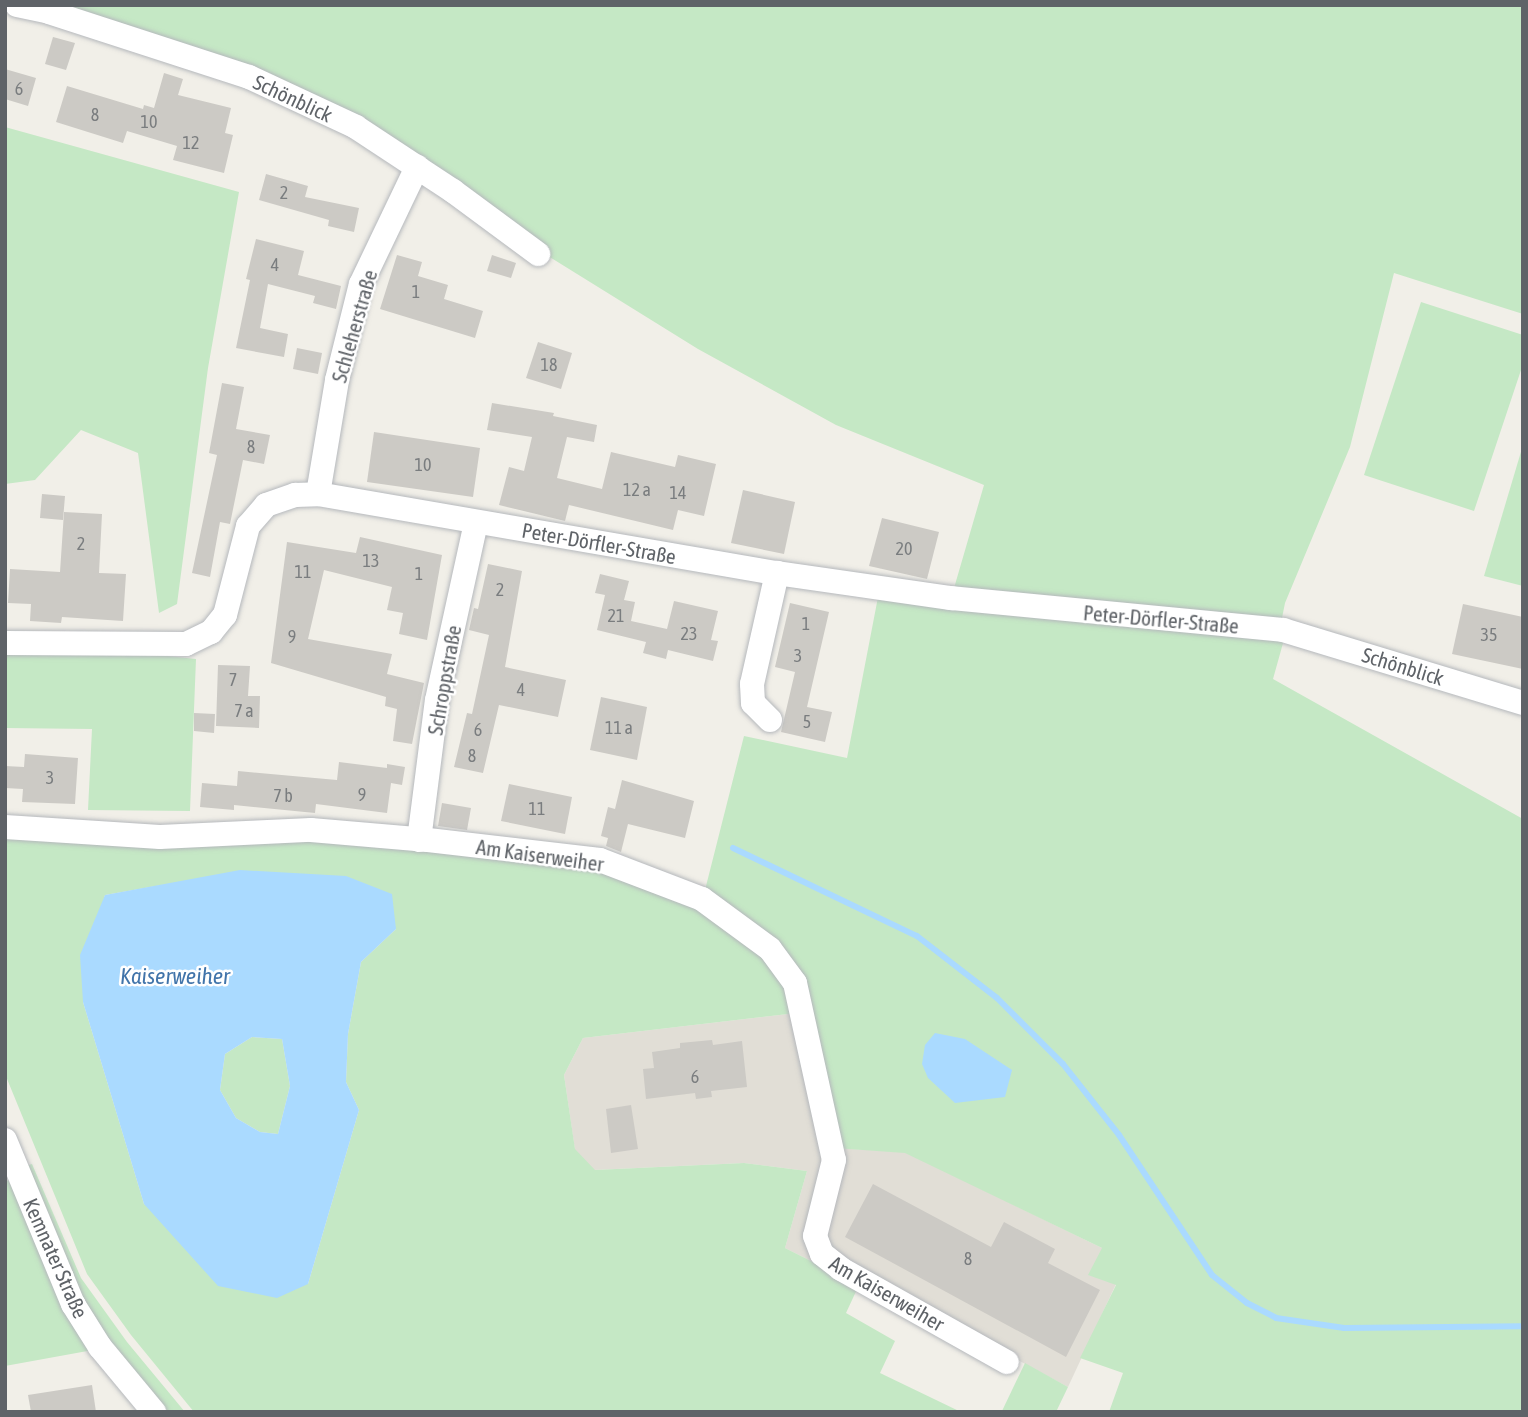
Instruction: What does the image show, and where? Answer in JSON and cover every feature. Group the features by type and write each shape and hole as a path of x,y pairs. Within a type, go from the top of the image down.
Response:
{"street":[{"name":"Schönblick","path":"17,5 49,12 249,77 355,127 417,167 538,254"},
{"name":"Schleherstraße","path":"318,494 337,380 361,284 417,167"},
{"name":"Peter-Dörfler-Straße","path":"5,643 186,644 211,632 225,615 248,526 266,505 295,495 318,494 778,573 951,598 1283,631"},
{"name":"Schroppstraße","path":"419,840 438,700 476,522"},
{"path":"770,720 753,703 752,684 778,573"},
{"name":"Schönblick","path":"1283,631 1523,703"},
{"name":"Am Kaiserweiher","path":"5,827 160,837 311,830 419,840 600,860 702,900 770,949 795,983 834,1160 815,1236 822,1254 841,1269 1007,1362"},
{"name":"Kemnater Straße","path":"5,1140 11,1170 73,1304 100,1346 149,1407"}],"shaded area":[{"path":"797,1013 834,1148 905,1152 1102,1248 1116,1284 1068,1387 864,1277 859,1285 785,1248 807,1171 744,1163 594,1170 575,1150 564,1075 583,1038"}],"green space":[{"path":"33,5 1523,5 1523,314 1394,273 1350,447 1285,603 1280,628 952,595 984,485 836,425 698,349 540,251 357,124"},
{"path":"5,127 239,192 208,368 177,604 159,613 138,453 81,430 35,480 5,484"},
{"path":"1421,302 1523,335 1523,364 1474,511 1364,475"},
{"path":"1523,445 1523,586 1484,576"},
{"path":"879,592 1285,636 1273,679 1523,819 1523,1412 1109,1412 1123,1373 1080,1358 1116,1285 1088,1275 1102,1248 905,1153 834,1148 797,1013 583,1038 564,1075 575,1149 595,1170 744,1163 807,1171 785,1248 859,1285 846,1313 895,1341 880,1373 961,1412 194,1412 131,1335 87,1274 5,1074 5,832 311,834 599,868 704,894 744,736 847,758","holes":["162,885 396,929 361,962 348,1034 346,1082 359,1110 308,1284 144,1204 83,1002 105,895"]},
{"path":"5,650 120,651 196,659 190,811 88,810 92,729 5,728"},
{"path":"252,1037 282,1039 290,1086 278,1134 260,1132 236,1118 220,1090 225,1054"},
{"path":"32,1164 81,1278 127,1342 185,1412 162,1412 79,1302 25,1166"},
{"path":"15,1177 93,1350 5,1366 5,1182"},
{"path":"1025,1363 1068,1387 1056,1412 1002,1411"}],"water":[{"name":"Kaiserweiher","path":"240,870 346,876 392,894 396,929 361,962 348,1034 346,1082 359,1110 308,1284 277,1298 218,1286 144,1204 83,1002 80,955 105,895","holes":["252,1037 282,1039 290,1086 278,1134 260,1132 236,1118 220,1090 225,1054"]},
{"path":"935,1033 965,1039 1012,1070 1005,1097 955,1103 928,1078 922,1064 925,1045"}],"building":[{"path":"53,37 75,43 66,70 45,64"},
{"path":"5,69 36,78 28,106 5,99"},
{"path":"164,73 183,79 178,95 231,108 225,133 233,135 224,173 173,160 177,146 127,131 123,143 56,122 67,86 143,109 144,105 154,108"},
{"path":"266,174 308,186 305,197 359,208 354,232 328,226 329,220 259,200"},
{"path":"256,239 304,251 298,275 341,286 336,309 313,303 315,296 268,284 260,328 288,334 284,357 236,348 250,280 246,279"},
{"path":"397,255 422,262 418,276 448,285 444,299 483,311 475,338 380,309"},
{"path":"492,255 516,263 511,278 487,271"},
{"path":"538,342 572,353 561,389 526,378"},
{"path":"297,348 322,353 318,374 293,369"},
{"path":"222,383 244,387 236,429 270,435 264,464 243,460 230,524 220,522 210,577 192,573 217,455 209,453"},
{"path":"492,403 554,413 553,416 597,425 594,442 567,437 557,478 602,489 611,452 675,467 678,455 716,464 704,516 678,510 673,530 569,505 565,521 499,505 509,467 524,471 532,437 487,430"},
{"path":"374,432 480,448 473,497 367,482"},
{"path":"743,490 795,502 784,554 731,543"},
{"path":"42,494 65,496 63,520 40,518"},
{"path":"64,512 102,514 99,573 126,574 123,621 62,617 61,623 30,621 31,604 8,603 10,569 60,572"},
{"path":"882,518 939,532 927,579 869,566"},
{"path":"360,537 442,555 427,640 399,634 403,613 387,610 392,587 324,570 308,639 392,654 387,674 424,683 412,744 393,741 397,709 385,706 386,697 271,663 287,542 356,553"},
{"path":"488,564 522,571 505,667 566,680 558,717 499,705 483,773 454,767 467,713 472,714 489,635 469,630 474,608 478,609"},
{"path":"600,574 629,581 624,600 635,602 631,621 667,629 674,601 718,611 711,640 718,641 713,661 668,650 666,659 643,653 646,642 597,630 605,595 595,593"},
{"path":"790,603 829,612 807,707 832,712 825,742 781,732 795,672 775,667"},
{"path":"1463,604 1523,617 1523,669 1452,654"},
{"path":"218,665 250,666 248,696 260,696 259,728 216,726"},
{"path":"601,697 647,707 637,760 590,750"},
{"path":"194,713 215,714 214,733 194,731"},
{"path":"25,754 78,758 75,804 22,802 23,789 5,788 5,766 24,767"},
{"path":"339,762 387,768 387,764 405,767 402,785 391,783 387,813 316,804 315,813 234,805 234,810 200,807 202,783 237,786 238,771 337,780"},
{"path":"622,780 694,801 685,838 628,824 621,852 606,846 608,838 601,836 608,807 615,809"},
{"path":"509,784 572,797 565,834 501,821"},
{"path":"442,803 471,808 467,830 438,826"},
{"path":"712,1040 713,1045 742,1041 747,1087 711,1091 712,1097 696,1099 695,1093 646,1099 643,1069 654,1068 652,1052 680,1048 680,1043"},
{"path":"631,1105 638,1149 611,1153 606,1109"},
{"path":"873,1184 991,1247 1004,1222 1055,1249 1048,1263 1100,1290 1066,1357 845,1237"},
{"path":"92,1385 96,1412 31,1412 28,1395"}],"waterway":[{"path":"733,848 917,936 997,998 1063,1064 1119,1135 1212,1275 1247,1303 1276,1318 1344,1328 1523,1326"}]}
